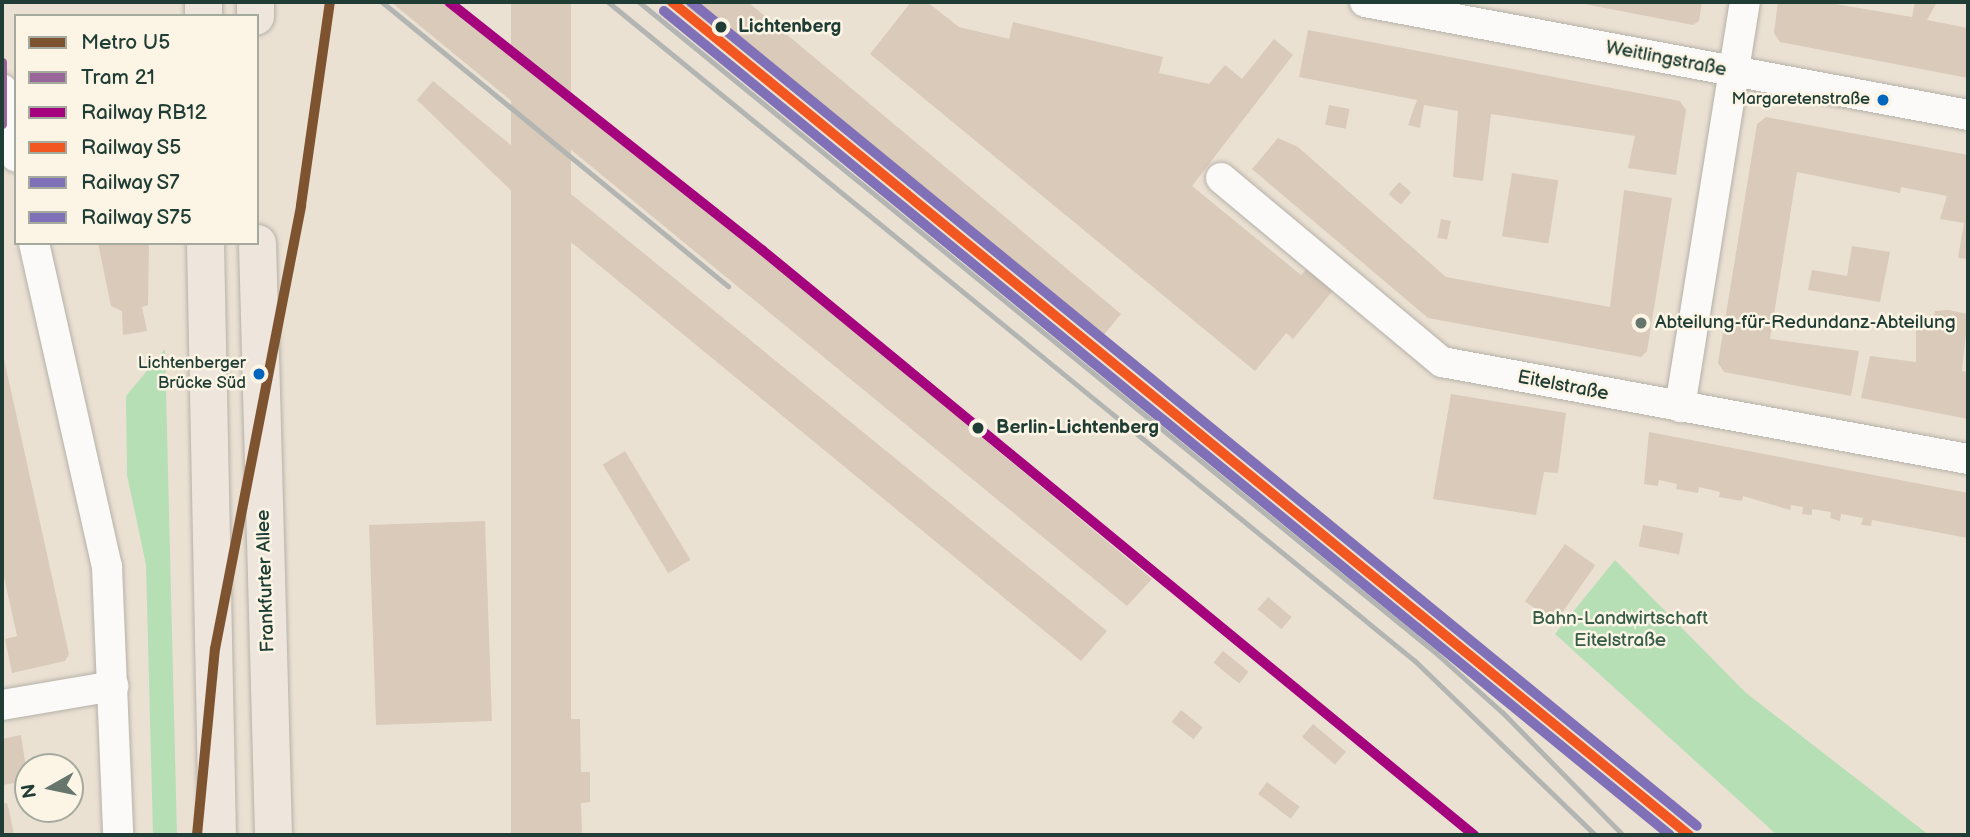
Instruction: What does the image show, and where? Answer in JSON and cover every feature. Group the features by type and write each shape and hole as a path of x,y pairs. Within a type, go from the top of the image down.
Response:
{"main road":[{"path":"205,245 218,835"},
{"name":"Frankfurter Allee","path":"257,245 273,835"}],"street":[{"name":"Weitlingstraße","path":"1365,2 1968,115"},
{"path":"1680,407 1745,2"},
{"path":"2,89 14,147"},
{"name":"Eitelstraße","path":"1221,178 1433,358 1680,407 1968,459"},
{"path":"34,245 107,567 118,835"},
{"path":"2,705 113,686"}],"green space":[{"path":"165,349 177,835 153,835 146,565 127,475 126,396"},
{"name":"Bahn-Landwirtschaft Eitelstraße","path":"1615,560 1745,692 1929,835 1777,835 1555,634"}],"building":[{"path":"391,2 442,2 807,292 1152,579 1127,606"},
{"path":"511,2 571,2 571,835 511,835"},
{"path":"681,2 748,2 1121,314 1101,338"},
{"path":"911,2 927,2 959,27 1009,39 1013,22 1163,57 1159,73 1209,84 1225,65 1242,79 1274,39 1293,55 1192,186 1301,275 1308,267 1335,288 1293,339 1286,333 1255,371 870,54"},
{"path":"1574,2 1702,2 1699,21 1693,25"},
{"path":"1778,2 1823,2 1912,17 1915,2 1937,2 1927,20 1968,28 1968,78 1780,42 1774,33"},
{"path":"1308,30 1680,101 1686,110 1676,175 1628,168 1635,136 1491,114 1483,181 1453,177 1458,111 1424,105 1420,128 1408,125 1417,100 1299,77"},
{"path":"433,81 1107,631 1081,661 527,206 417,100"},
{"path":"1329,105 1350,109 1346,129 1325,125"},
{"path":"1766,117 1968,155 1968,259 1958,258 1964,223 1940,219 1947,196 1901,187 1900,193 1797,172 1770,339 1859,351 1851,396 1724,372 1718,363 1757,124"},
{"path":"1278,138 1298,147 1446,277 1610,307 1624,190 1672,198 1647,351 1641,357 1428,318 1252,169"},
{"path":"1512,173 1558,180 1548,244 1502,236"},
{"path":"1399,182 1411,192 1401,205 1389,194"},
{"path":"1441,219 1451,221 1447,240 1437,238"},
{"path":"98,245 149,245 148,305 142,307 147,331 123,335 122,311 111,306"},
{"path":"1852,246 1890,252 1880,302 1808,290 1812,270 1847,276"},
{"path":"1948,310 1968,314 1962,371 1968,372 1968,419 1861,398 1870,356 1916,362 1916,315 1934,318 1935,311"},
{"path":"2,350 69,654 65,661 12,673 5,639 17,636 2,568"},
{"path":"1451,394 1566,413 1558,473 1544,472 1536,515 1433,499"},
{"path":"1649,432 1968,493 1968,538 1872,520 1871,526 1861,525 1863,518 1841,514 1840,521 1830,518 1831,512 1812,509 1812,515 1802,514 1803,507 1791,505 1790,510 1743,496 1742,501 1719,497 1720,492 1699,487 1698,493 1676,489 1677,484 1659,480 1658,486 1644,484"},
{"path":"625,451 690,560 668,573 603,464"},
{"path":"485,521 492,721 376,725 369,525"},
{"path":"1643,525 1683,533 1679,554 1639,547"},
{"path":"1565,544 1595,565 1555,623 1525,601"},
{"path":"1268,597 1292,617 1281,629 1258,609"},
{"path":"1223,651 1249,672 1239,683 1214,663"},
{"path":"1181,710 1203,728 1193,739 1172,722"},
{"path":"580,719 581,772 590,772 590,802 581,803 582,835 529,835 526,720"},
{"path":"1313,724 1346,752 1335,765 1302,737"},
{"path":"21,735 24,753 14,753 14,783 2,785 2,739"},
{"path":"1267,782 1300,807 1291,819 1258,794"},
{"path":"7,803 14,835 2,835 2,804"}],"railway":[{"path":"382,2 728,286"},
{"path":"608,2 1415,661 1595,835"},
{"path":"639,2 1437,654 1503,713 1623,835"}],"metro line":[{"name":"U5","path":"197,835 215,649 301,205 330,2"}],"tram line":[{"name":"21","path":"2,62 2,124"}],"rail line":[{"name":"RB12","path":"449,2 762,250 1474,835"},
{"name":"S5","path":"672,2 1689,835"},
{"name":"S75","path":"691,2 1697,826"},
{"name":"S7","path":"664,11 1670,835"}],"place":[{"name":"Lichtenberg","path":"721,27"},
{"name":"Margaretenstraße","path":"1883,100"},
{"name":"Abteilung-für-Redundanz-Abteilung","path":"1641,323"},
{"name":"Lichtenberger Brücke Süd","path":"259,374"},
{"name":"Berlin-Lichtenberg","path":"978,428"}]}
